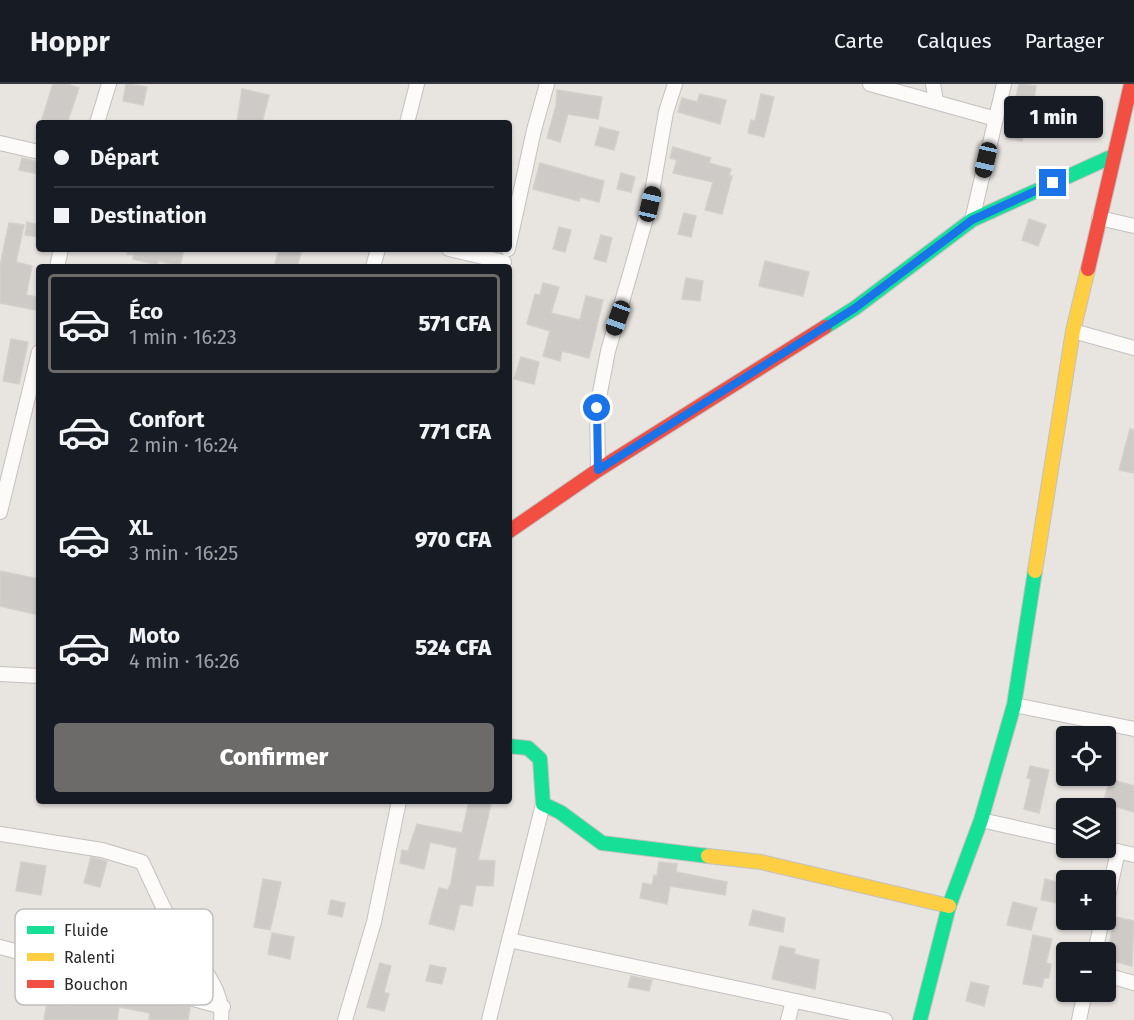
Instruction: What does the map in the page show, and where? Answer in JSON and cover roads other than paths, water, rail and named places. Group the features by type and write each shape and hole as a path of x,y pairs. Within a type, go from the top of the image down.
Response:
{"street":[{"path":"98,120 109,84"},
{"path":"408,120 417,84"},
{"path":"512,230 534,130 547,84"},
{"path":"598,470 597,408 608,351 650,204 666,112 675,84"},
{"path":"870,84 996,119"},
{"path":"933,84 936,101"},
{"path":"972,220 1004,84"},
{"path":"920,1020 949,906 981,820 1014,705 1072,331 1131,84"},
{"path":"0,143 36,151"},
{"path":"512,529 598,470 855,308 972,220 1113,156"},
{"path":"1099,218 1134,226"},
{"path":"470,252 506,257"},
{"path":"1072,331 1134,348"},
{"path":"0,512 36,364"},
{"path":"0,674 36,676"},
{"path":"1014,705 1134,729"},
{"path":"489,1020 543,804 540,759 528,748 512,746"},
{"path":"345,1020 374,922 398,804"},
{"path":"543,804 560,812 602,843 761,862 949,906"},
{"path":"981,820 1056,837"},
{"path":"0,834 102,850 142,862 165,909"},
{"path":"1114,870 1118,851 1134,855"},
{"path":"509,940 885,1020"},
{"path":"0,946 15,951"},
{"path":"1116,978 1134,983"},
{"path":"213,987 222,1013"},
{"path":"788,1020 793,1001"},
{"path":"1079,1020 1083,1002"},
{"path":"195,1005 222,1013"}]}
